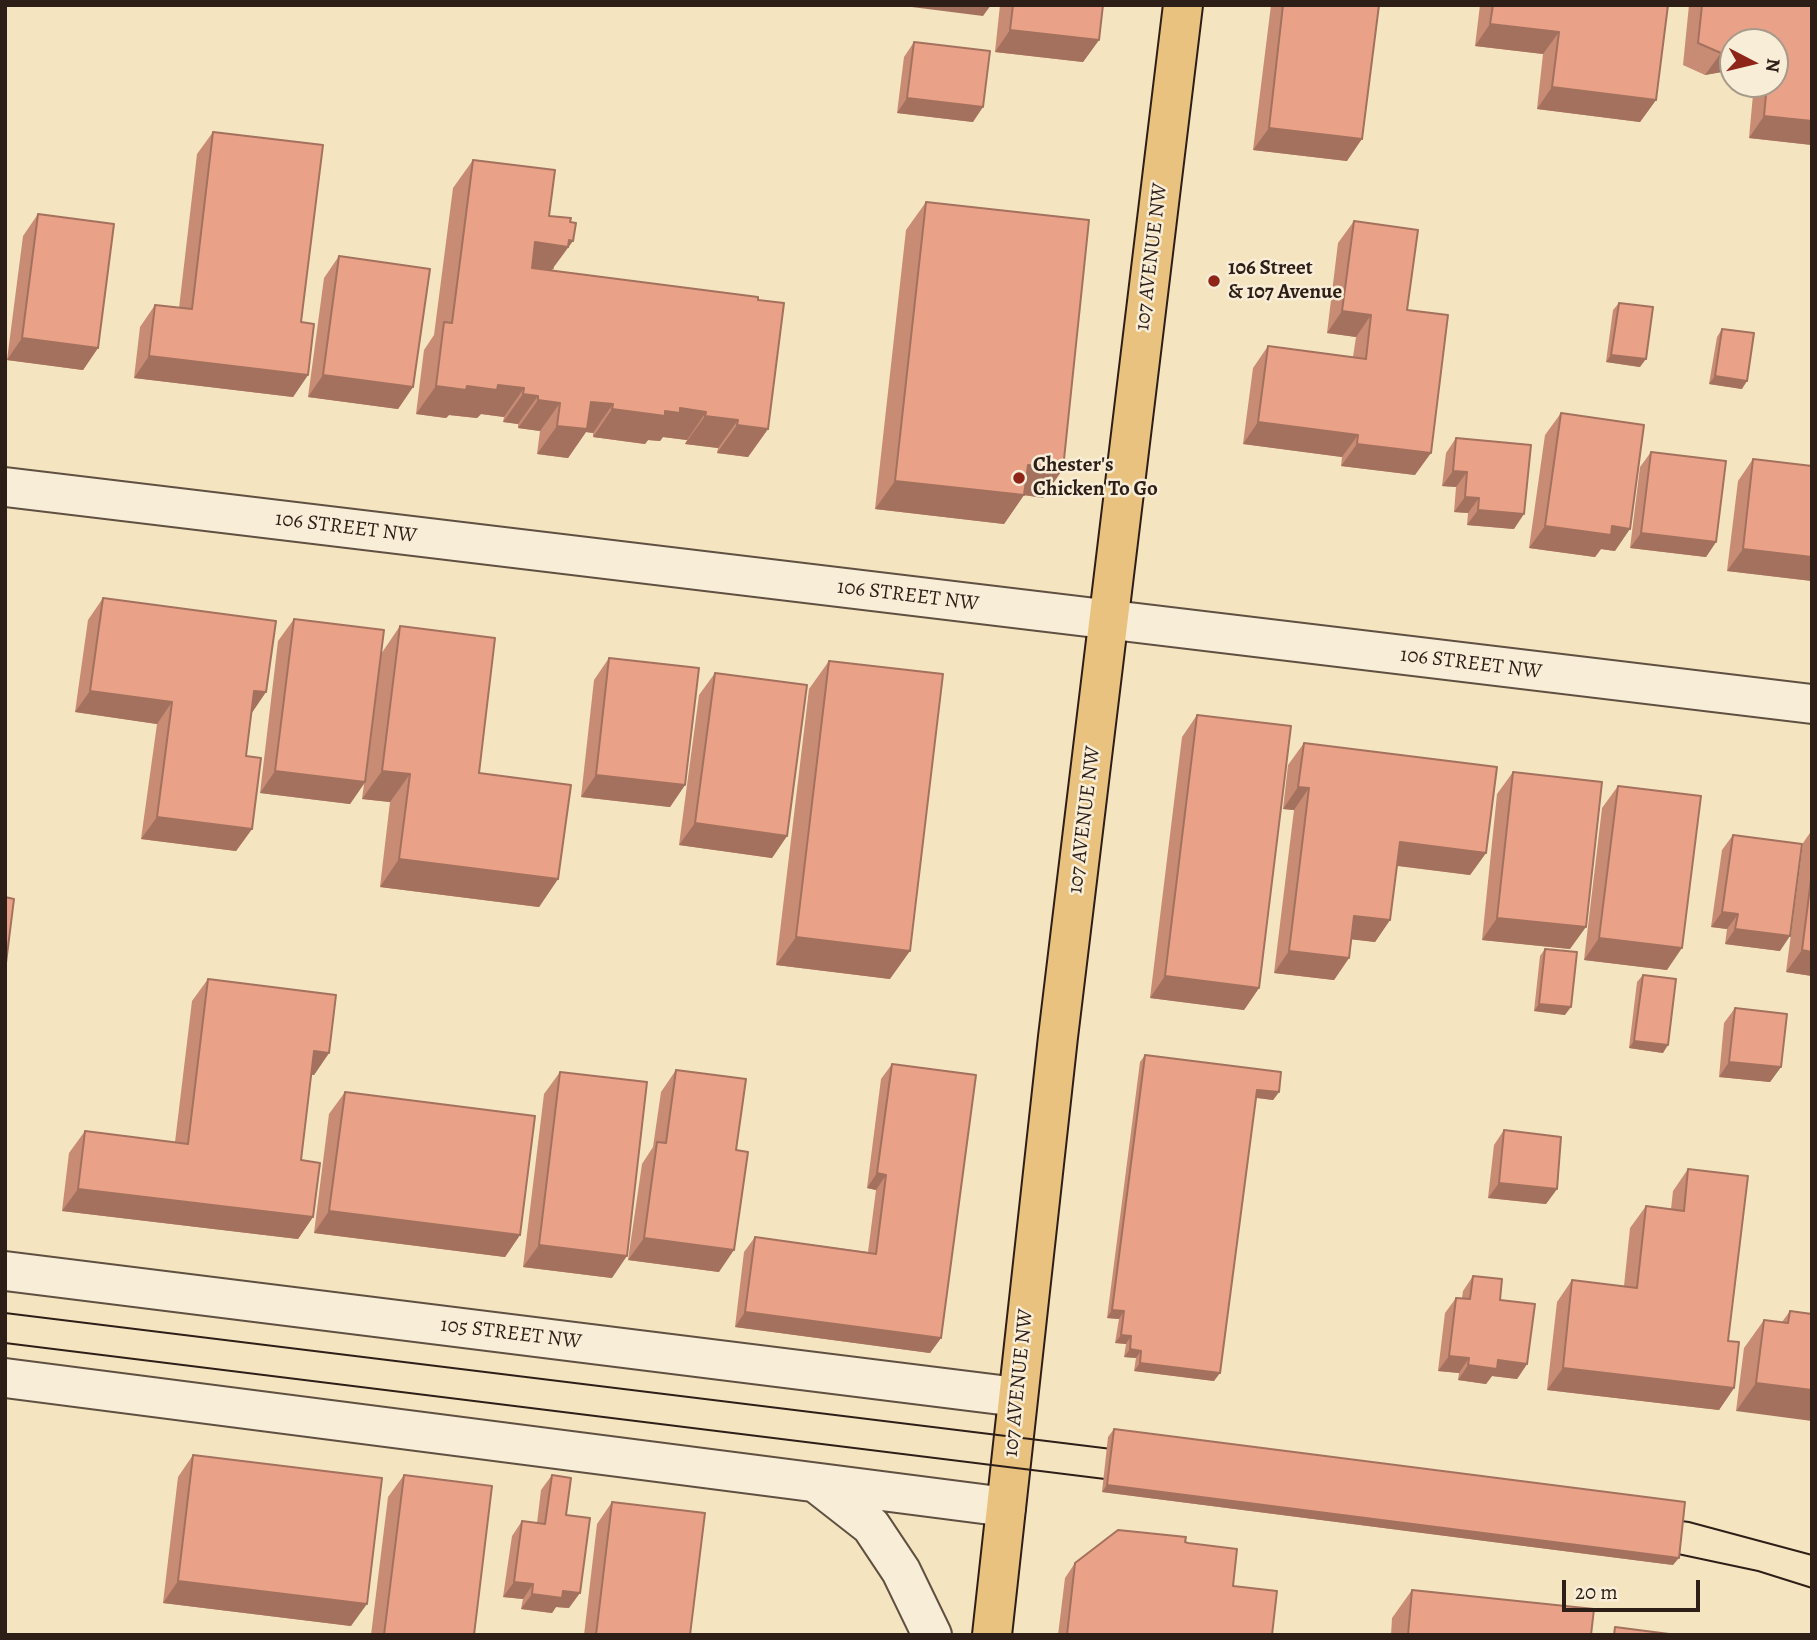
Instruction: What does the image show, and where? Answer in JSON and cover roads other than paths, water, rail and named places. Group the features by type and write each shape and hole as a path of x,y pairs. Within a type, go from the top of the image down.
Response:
{"main road":[{"name":"107 AVENUE NW","path":"992,1635 1058,1037 1183,5"}],"street":[{"name":"106 STREET NW","path":"5,487 1812,705"},
{"name":"105 STREET NW","path":"5,1271 1017,1397"},
{"path":"5,1378 1006,1507"},
{"path":"816,1483 871,1526 901,1571 932,1635"}],"tram line":[{"path":"5,1313 1128,1451"},
{"path":"5,1343 1121,1481"},
{"path":"1666,1519 1689,1522 1812,1555"},
{"path":"1659,1550 1758,1571 1812,1588"}],"place":[{"name":"106 Street & 107 Avenue","path":"1214,281"},
{"name":"Chester's Chicken To Go","path":"1019,478"}]}
